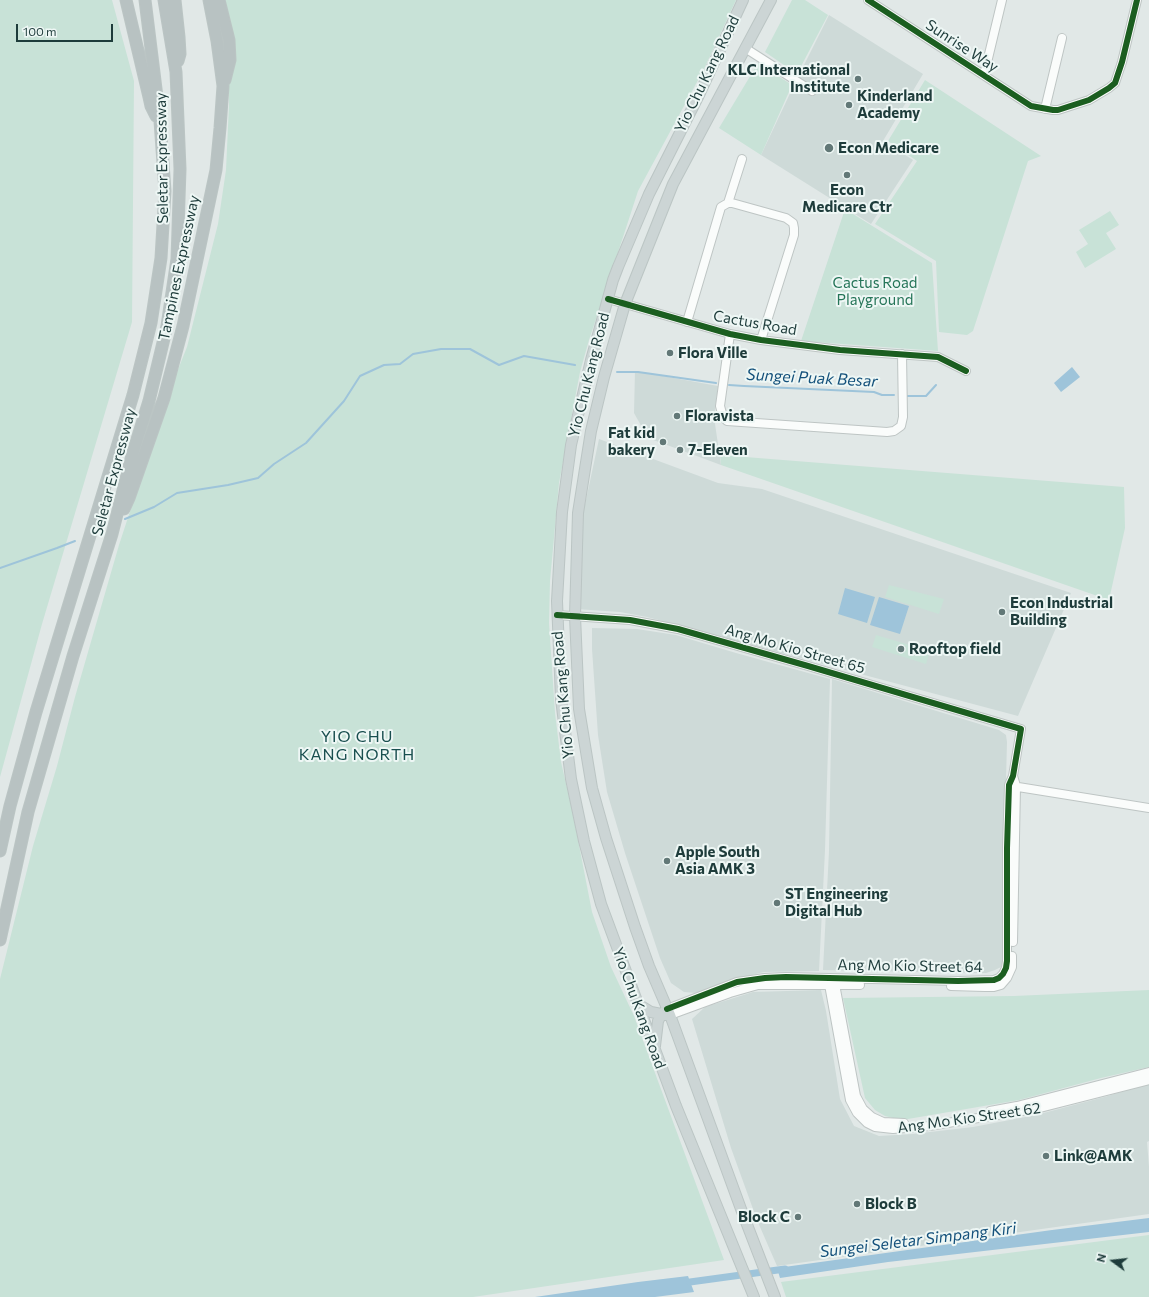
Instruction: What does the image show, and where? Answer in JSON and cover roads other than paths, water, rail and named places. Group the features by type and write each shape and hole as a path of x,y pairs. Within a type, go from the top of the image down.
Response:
{"highway":[{"path":"126,0 150,103 160,121"},
{"name":"Seletar Expressway","path":"0,851 10,806 36,712 133,395 151,323 161,258 165,191 160,121 146,0"},
{"name":"Seletar Expressway","path":"0,940 28,812 72,656 112,534 131,460 149,401 167,326 177,259 180,169 176,72 164,0"},
{"path":"175,0 180,54 176,72"},
{"name":"Tampines Expressway","path":"112,534 129,498 161,405 183,326 216,170 223,86 218,41 209,0"},
{"path":"219,0 229,40 230,60 223,86"}],"main road":[{"name":"Yio Chu Kang Road","path":"743,0 699,95 649,194 618,267 608,299 591,360 572,445 562,512 556,601 561,698 571,779 584,841 601,904 696,1156 754,1297"},
{"name":"Yio Chu Kang Road","path":"771,0 673,184 624,304 591,431 578,513 575,616 579,709 592,788 606,838 635,927 666,1013 775,1297"},
{"path":"699,95 700,102 706,105 711,105 717,99"},
{"path":"638,1004 651,1012 666,1013"},
{"path":"655,1050 658,1021 666,1013"}],"street":[{"name":"Sunrise Way","path":"868,0 880,3 1031,106 1045,109"},
{"path":"984,75 1002,0"},
{"path":"1062,38 1045,109 1058,110 1089,100 1115,83 1122,62 1137,0"},
{"name":"Yio Chu Kang Road","path":"745,48 812,91"},
{"path":"728,203 742,159"},
{"path":"687,322 721,207 728,203 744,206 786,218 792,223 794,228 791,243 761,340"},
{"name":"Cactus Road","path":"608,299 730,334 761,340 840,350 902,354 903,417 901,426 894,431 887,432 727,421 723,417 720,406 730,334"},
{"path":"902,354 938,357 966,371"},
{"name":"Ang Mo Kio Street 65","path":"557,614 630,620 678,629 796,662 1021,729"},
{"name":"Ang Mo Kio Street 64","path":"666,1013 758,985 831,981 994,987 1001,985 1007,978 1012,968 1013,776 1021,729"},
{"path":"1013,786 1149,808"},
{"path":"734,852 750,852"},
{"name":"Ang Mo Kio Street 62","path":"831,981 856,1096 863,1109 872,1117 883,1122 897,1124 919,1122 1017,1106 1149,1072"},
{"name":"Ang Mo Kio Street 62","path":"831,981 850,1100 857,1113 867,1123 875,1127 893,1129 929,1126 1040,1108 1149,1080"}],"water":[{"path":"1072,367 1080,377 1061,392 1054,383"},
{"path":"845,588 875,597 867,623 838,614"},
{"name":"Rooftop field","path":"879,597 909,606 900,634 870,625"},
{"path":"1149,1218 1149,1232 888,1262 780,1278 777,1268 1052,1230"},
{"path":"688,1276 694,1292 655,1297 535,1297 638,1282"}],"waterway":[{"name":"Sungei Puak Besar","path":"125,519 154,507 177,493 228,485 258,478 274,464 306,443 344,401 360,376 384,365 400,364 413,354 441,349 470,349 499,365 524,356 575,365"},
{"name":"Sungei Puak Besar","path":"617,372 638,372 716,383"},
{"name":"Sungei Puak Besar","path":"729,385 874,392 882,395 894,395"},
{"name":"Sungei Puak Besar","path":"907,396 926,396 936,385"},
{"name":"Sungei Puak Besar","path":"0,568 75,541"},
{"name":"Sungei Seletar Simpang Kiri","path":"690,1282 785,1269"}],"place":[{"name":"KLC International Institute","path":"858,79"},
{"name":"Kinderland Academy","path":"849,105"},
{"name":"Econ Medicare","path":"829,148"},
{"name":"Econ Medicare Ctr","path":"847,175"},
{"name":"Flora Ville","path":"670,353"},
{"name":"Floravista","path":"677,416"},
{"name":"Fat kid bakery","path":"663,442"},
{"name":"7-Eleven","path":"680,450"},
{"name":"Econ Industrial Building","path":"1002,612"},
{"name":"Rooftop field","path":"901,649"},
{"name":"Apple South Asia AMK 3","path":"667,861"},
{"name":"ST Engineering Digital Hub","path":"777,903"},
{"name":"Link@AMK","path":"1046,1156"},
{"name":"Block B","path":"857,1204"},
{"name":"Block C","path":"798,1217"}],"district":[{"name":"YIO CHU KANG NORTH","path":"357,746"}],"park label":[{"name":"Cactus Road Playground","path":"875,292"}]}
